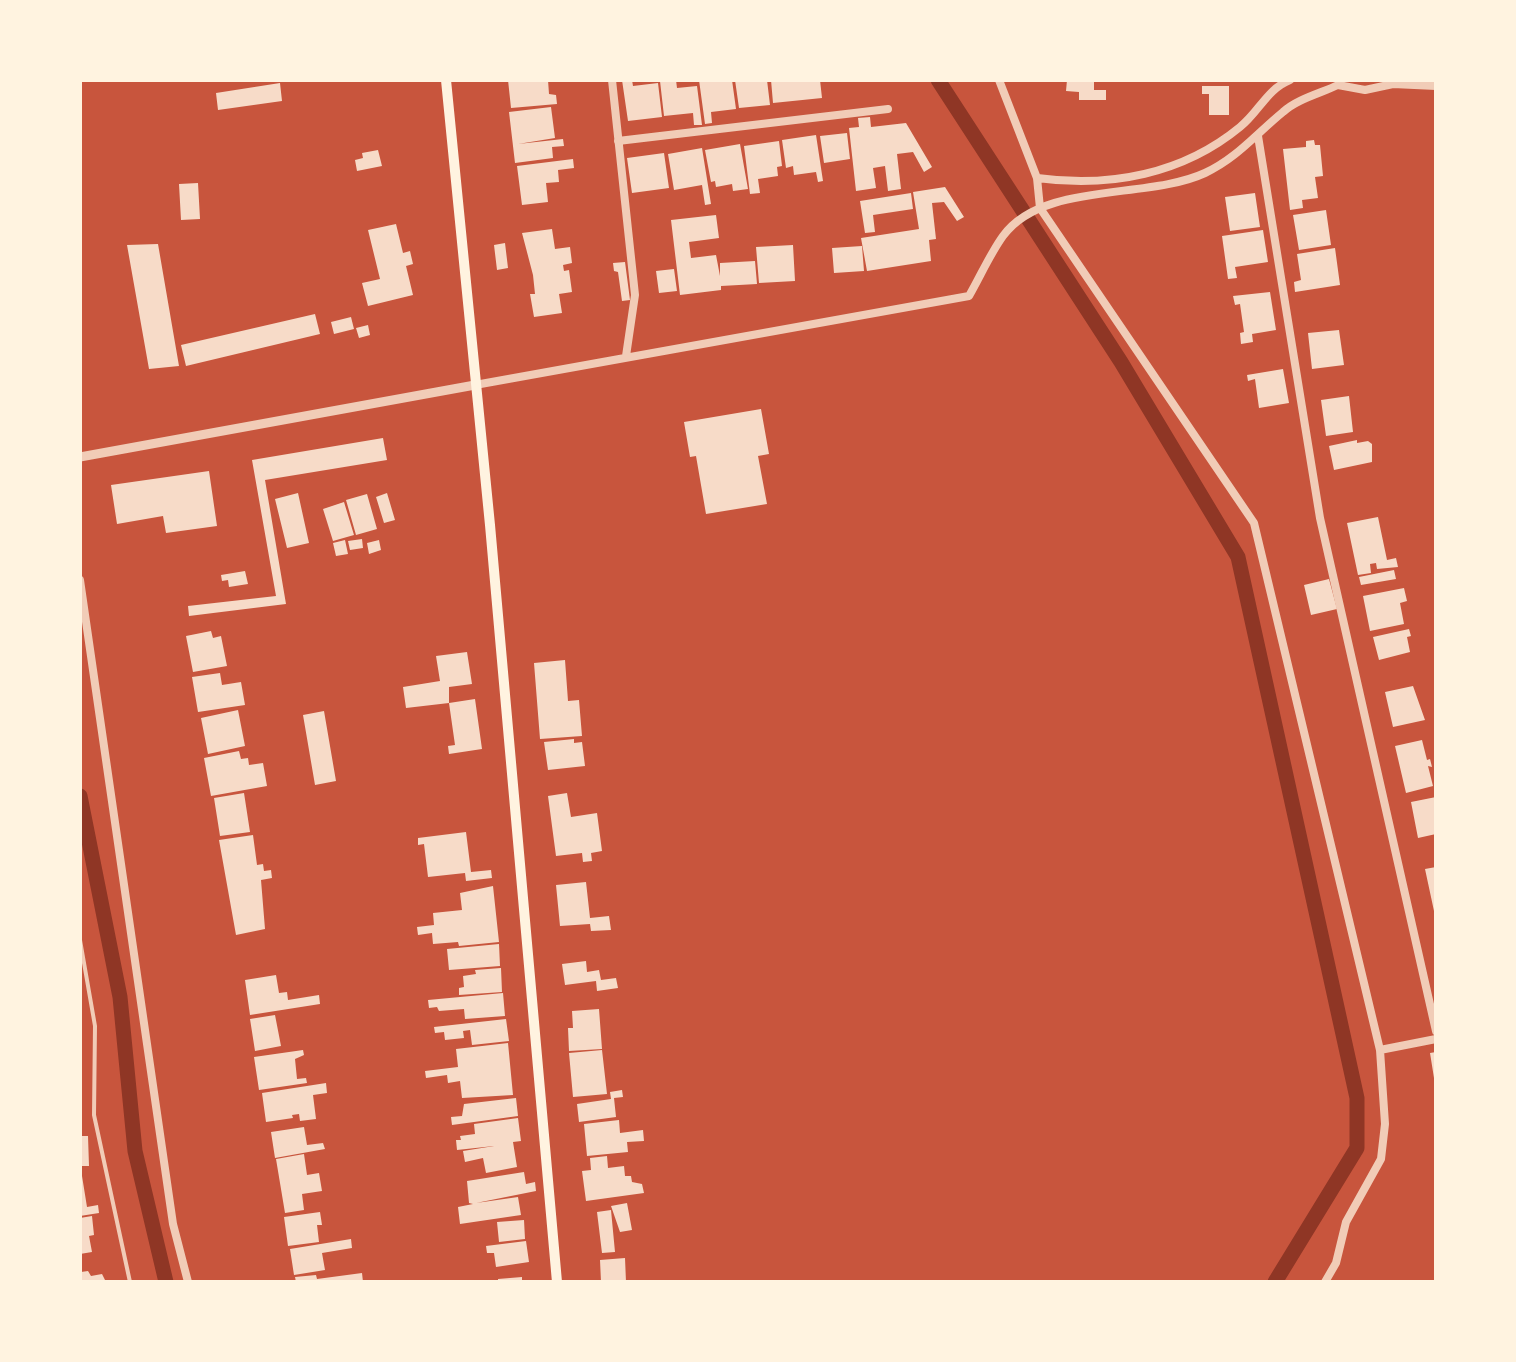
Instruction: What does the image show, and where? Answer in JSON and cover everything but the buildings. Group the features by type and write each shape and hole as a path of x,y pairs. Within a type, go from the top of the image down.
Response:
{"main road":[{"path":"446,80 557,1282"}],"street":[{"path":"612,80 635,294 626,356"},
{"path":"999,80 1037,178 1040,208 1254,522 1380,1050 1385,1124 1381,1159 1346,1222 1336,1263 1324,1282"},
{"path":"1037,178 1099,181 1164,170 1194,158 1242,126 1276,86 1290,80"},
{"path":"80,457 969,296 1005,233 1040,208 1189,180 1230,161 1286,108 1339,82 1365,90 1393,84 1436,86"},
{"path":"618,142 888,109"},
{"path":"1258,136 1320,518 1436,1031"},
{"path":"80,580 173,1224 188,1282"},
{"path":"1380,1050 1436,1039"}],"lane":[{"path":"80,940 95,1026 94,1114 130,1282"}],"waterway":[{"path":"938,80 1121,362 1238,557 1357,1098 1357,1148 1275,1282"},
{"path":"80,796 120,997 135,1151 166,1282"}]}
